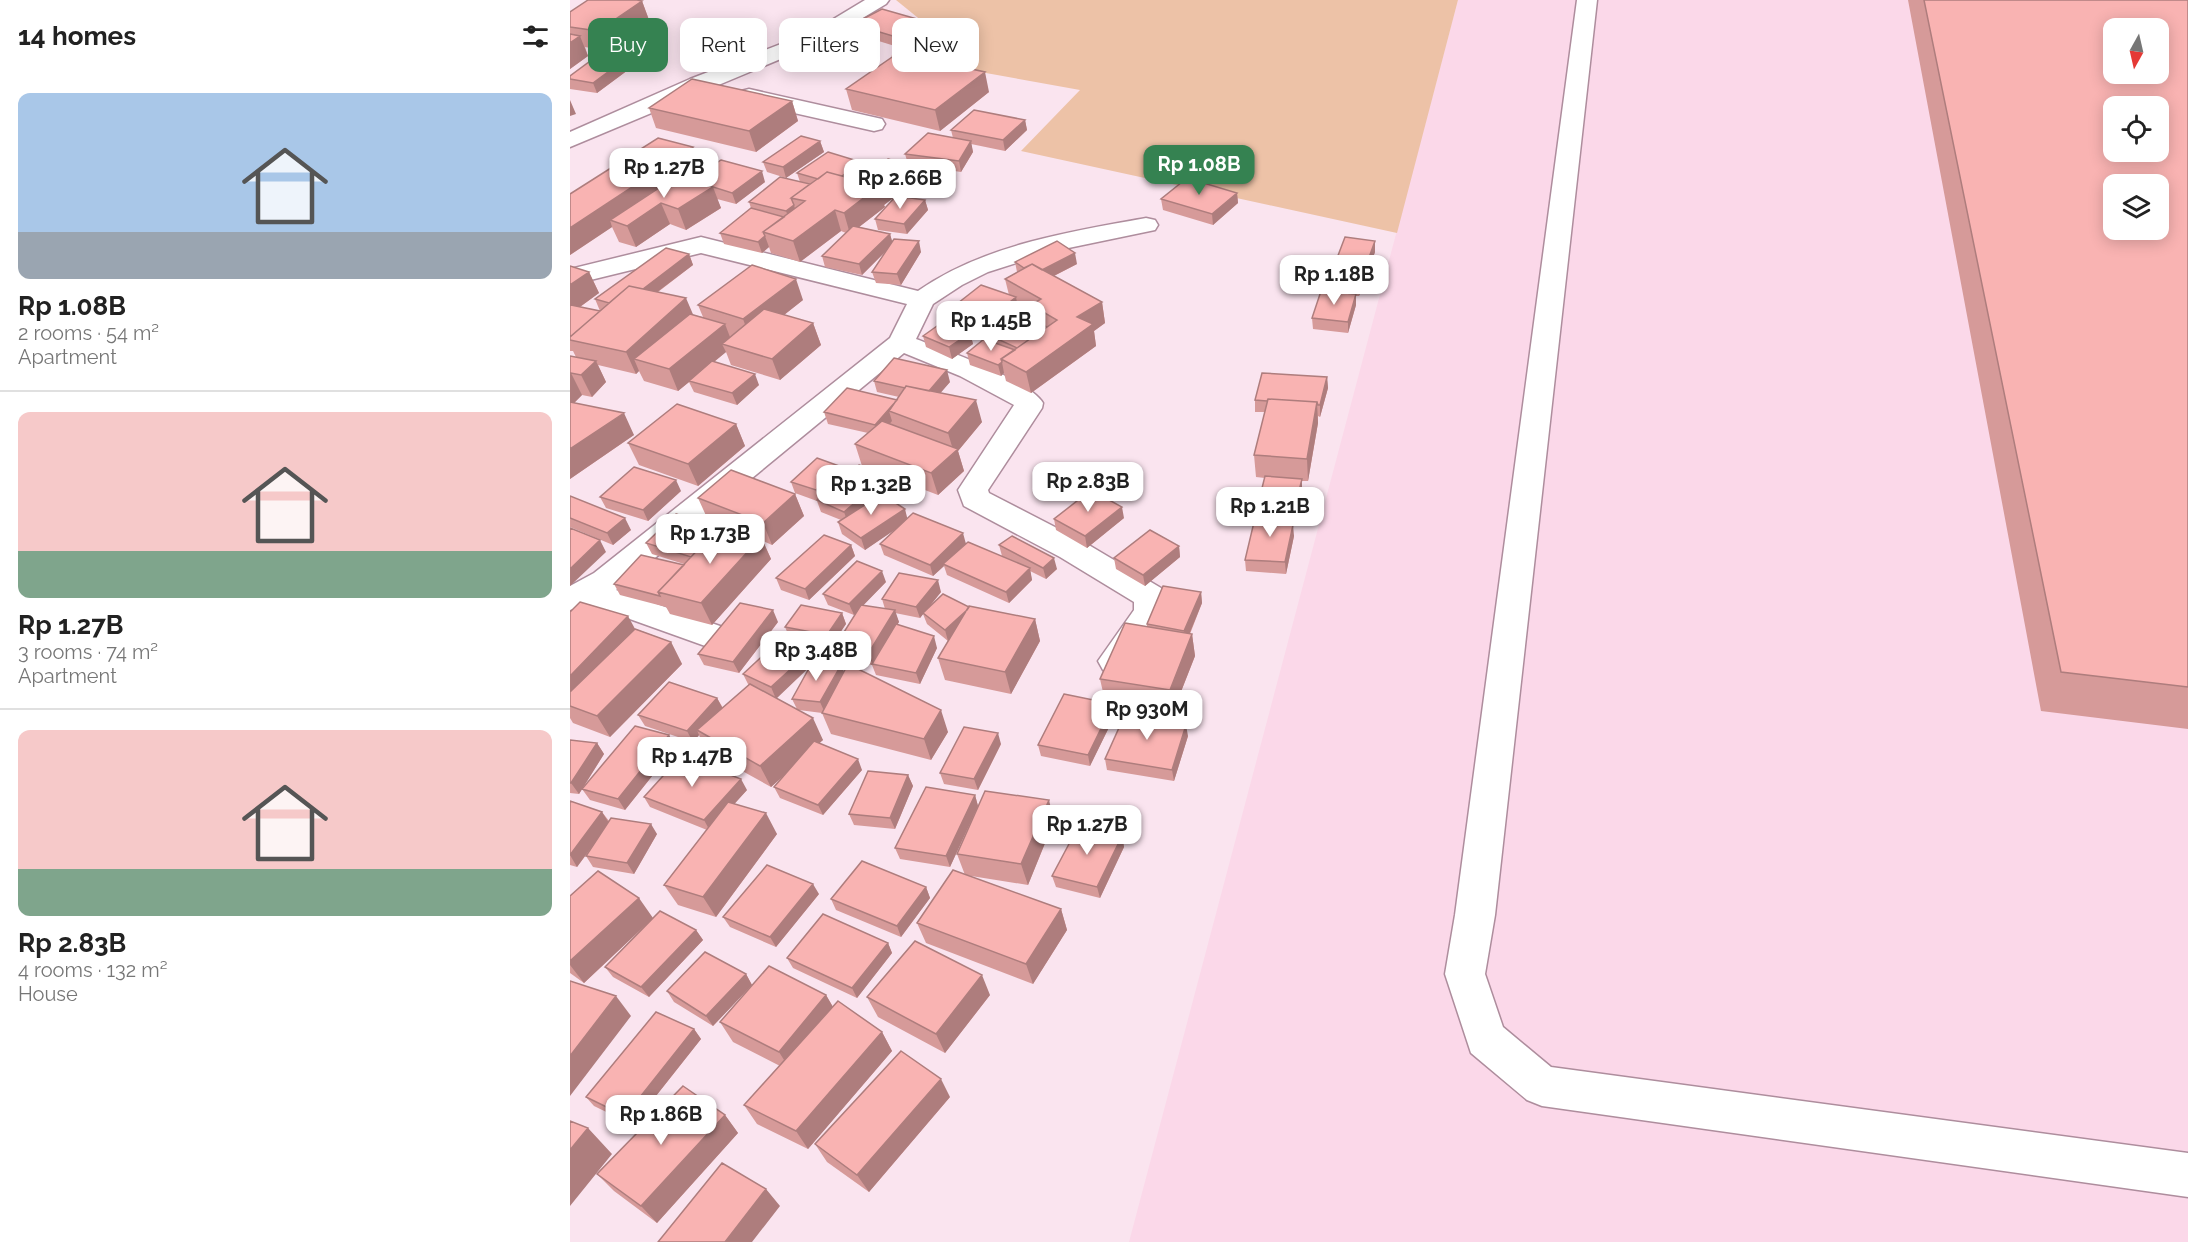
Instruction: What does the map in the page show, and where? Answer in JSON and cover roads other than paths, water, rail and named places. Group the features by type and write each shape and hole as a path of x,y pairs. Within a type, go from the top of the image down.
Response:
{"street":[{"path":"570,140 698,84 819,36 879,0"},
{"path":"1587,0 1475,915 1465,974 1486,1039 1542,1086 2188,1175"},
{"path":"698,84 874,124"},
{"path":"570,277 701,245 729,225"},
{"path":"579,595 780,442 901,342 922,300 954,278 974,269 1070,239 1146,225"},
{"path":"701,245 922,300"},
{"path":"901,342 970,370 1029,403 1028,408 973,490 975,499 1071,549 1150,596 1151,612 1107,673"},
{"path":"579,595 708,634"}]}
